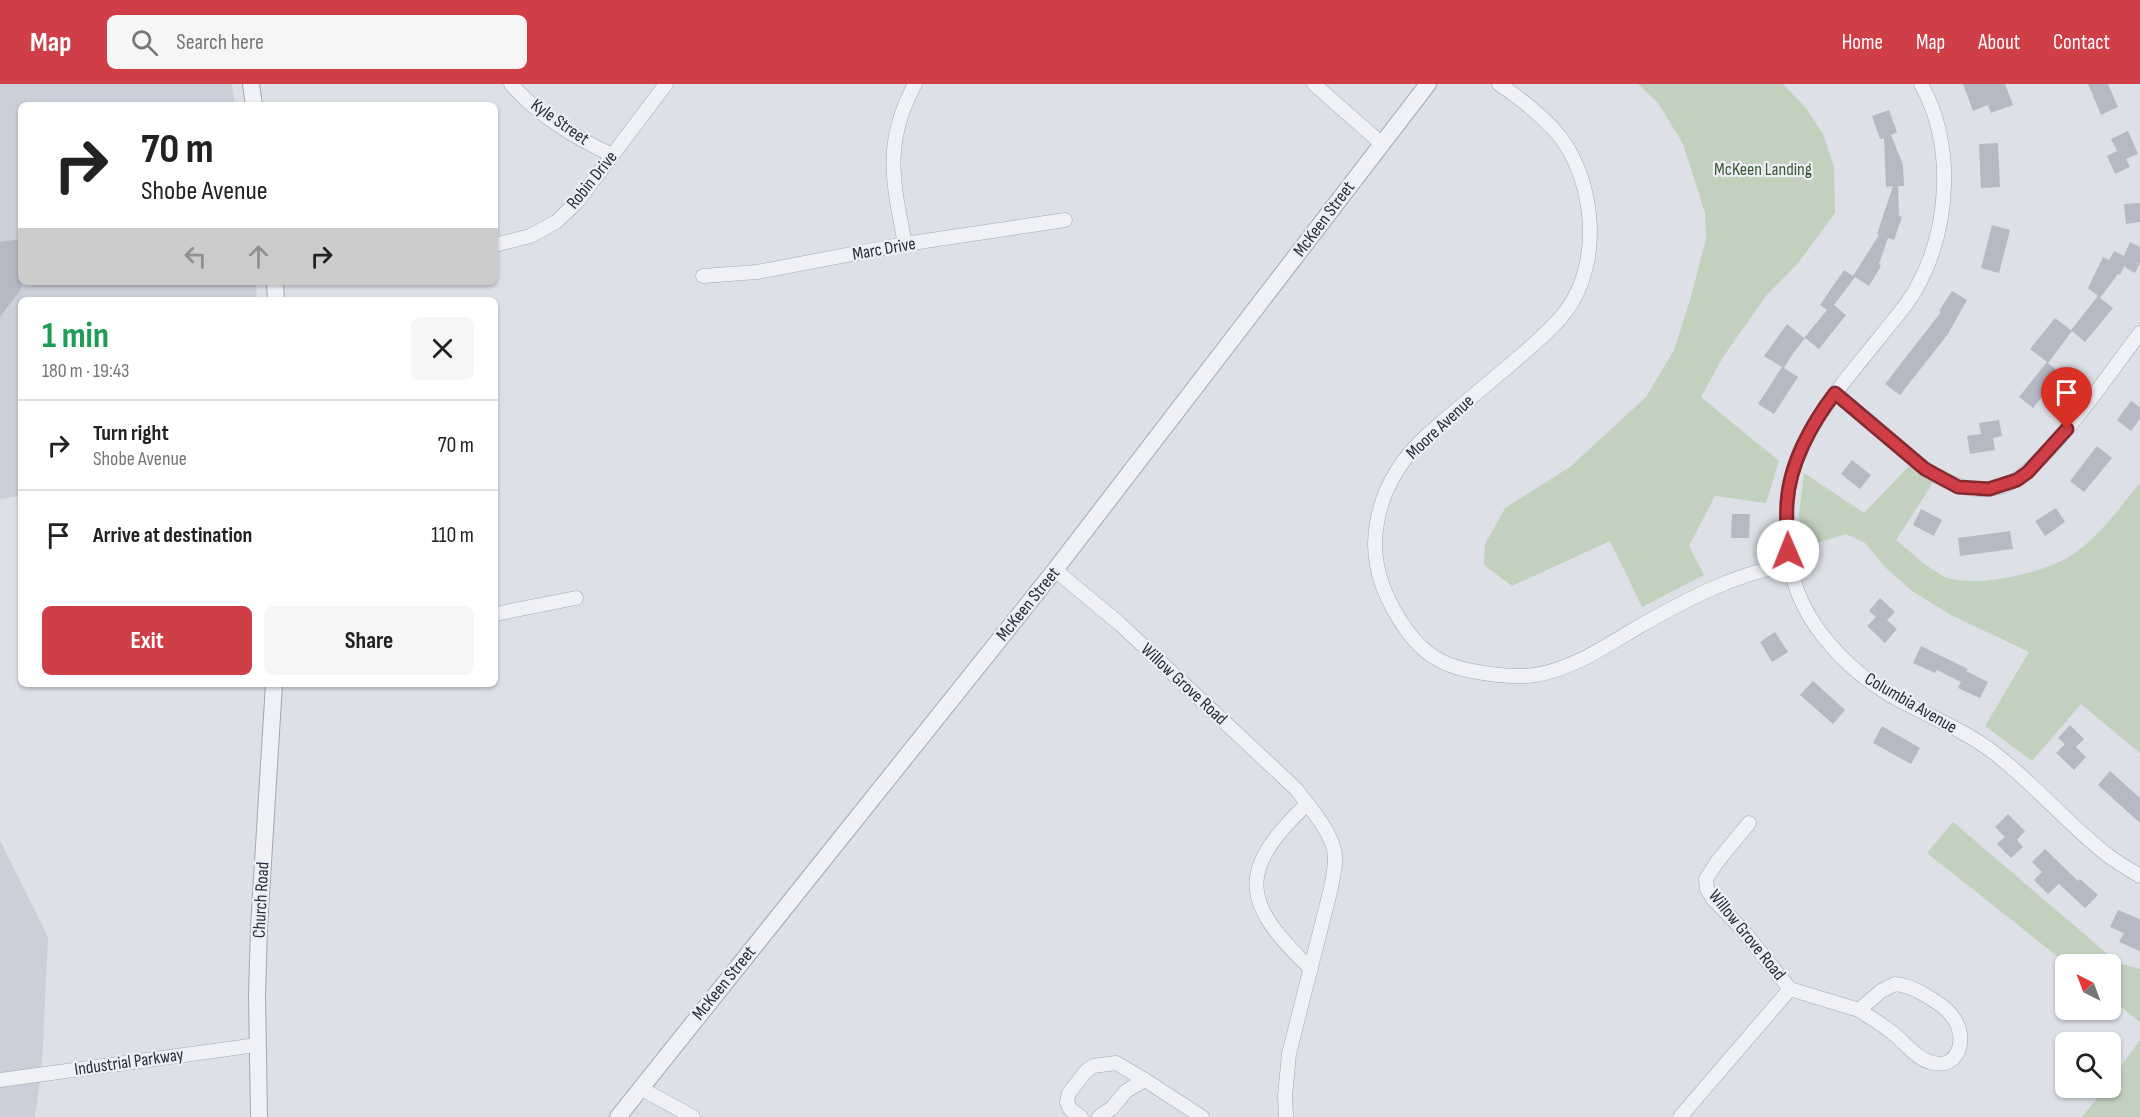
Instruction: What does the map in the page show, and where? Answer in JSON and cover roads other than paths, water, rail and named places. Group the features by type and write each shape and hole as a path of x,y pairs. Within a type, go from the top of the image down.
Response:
{"street":[{"path":"251,84 254,102"},
{"name":"Kyle Street","path":"511,84 526,100 557,125 612,155"},
{"name":"Robin Drive","path":"498,244 530,236 556,222 577,202 666,84"},
{"path":"905,244 893,183 893,150 898,120 915,84"},
{"path":"1314,84 1382,144"},
{"name":"McKeen Street","path":"618,1117 1055,570 1428,84"},
{"name":"Moore Avenue","path":"1499,84 1518,97 1547,123 1571,153 1584,187 1589,222 1588,255 1581,284 1575,297 1557,321 1526,351 1415,446 1396,471 1382,500 1376,532 1377,568 1391,606 1414,640 1451,667 1503,676 1537,675 1565,667 1593,654 1643,625 1724,584 1771,567 1788,565"},
{"name":"Columbia Avenue","path":"1922,84 1938,126 1944,162 1943,197 1930,259 1908,301 1824,408 1804,443 1793,471 1786,502 1788,565 1798,594 1816,626 1841,658 1856,672 1889,694 1941,720 1990,750 2022,774 2109,856 2140,876"},
{"name":"Marc Drive","path":"703,276 757,272 905,244 1065,220"},
{"path":"1835,393 1925,469 1941,479 1958,487 1989,489 2010,483 2028,472 2067,429 2140,333"},
{"name":"Willow Grove Road","path":"1055,570 1120,624 1296,789 1327,833 1334,848 1335,860 1331,888 1289,1054 1285,1096 1286,1117"},
{"path":"498,613 576,598"},
{"name":"Church Road","path":"259,1117 257,1045 259,927 274,687"},
{"path":"1307,804 1291,819 1262,860 1256,875 1256,893 1263,912 1274,929 1286,945 1311,969"},
{"name":"Willow Grove Road","path":"1749,823 1706,879 1707,889 1790,989 1859,1010 1892,1032 1923,1059 1932,1063 1948,1063 1959,1051 1960,1029 1949,1012 1910,986 1895,984 1888,987 1859,1010"},
{"name":"Willow Grove Road","path":"1680,1117 1790,989"},
{"name":"Industrial Parkway","path":"0,1080 257,1045"},
{"path":"1081,1117 1070,1109 1067,1102 1069,1093 1086,1071 1093,1066 1116,1063 1202,1117"},
{"path":"1099,1117 1112,1108 1126,1090 1145,1080"},
{"path":"640,1088 693,1117"}],"park label":[{"name":"McKeen Landing","path":"1763,169"}]}
